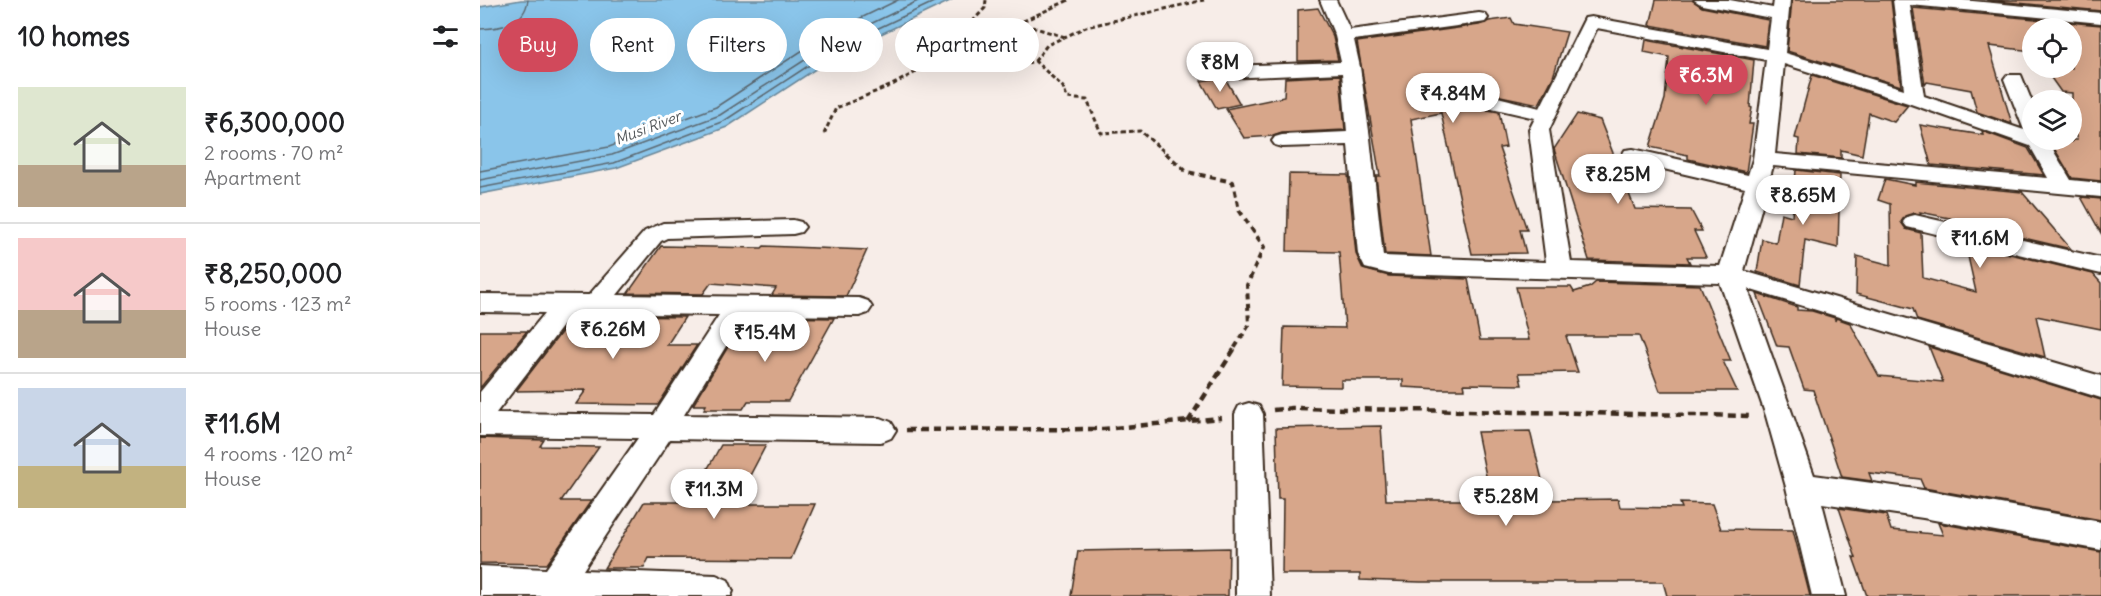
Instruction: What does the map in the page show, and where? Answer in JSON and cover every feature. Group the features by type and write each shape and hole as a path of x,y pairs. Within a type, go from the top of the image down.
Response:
{"street":[{"path":"1328,0 1344,36 1351,67 1370,254 1374,261 1389,266 1730,275 2101,387"},
{"path":"1702,0 1781,7 1764,159 1730,275 1780,416 1802,487 1829,596"},
{"path":"1901,0 1915,99"},
{"path":"1907,0 2101,18"},
{"path":"1344,36 1479,18"},
{"path":"1560,271 1539,130 1591,22 1776,56 2022,132"},
{"path":"1226,72 1351,67"},
{"path":"2014,79 2022,100"},
{"path":"1446,95 1482,100 1546,115"},
{"path":"1282,141 1360,138"},
{"path":"2044,150 2063,186"},
{"path":"1633,155 1758,184"},
{"path":"1764,159 2101,190"},
{"path":"1916,222 2101,266"},
{"path":"595,305 653,236 663,231 793,227"},
{"path":"480,303 859,307"},
{"path":"480,412 566,304"},
{"path":"550,591 662,427 737,307"},
{"path":"1249,414 1253,596"},
{"path":"480,424 881,430"},
{"path":"1802,487 1923,504 2101,536"},
{"path":"480,582 550,591 716,591"}],"path":[{"path":"976,18 985,8 986,0"},
{"path":"1029,18 1069,0"},
{"path":"1039,56 1047,45 1086,27 1204,0"},
{"path":"1039,29 1049,29 1065,37"},
{"path":"1039,65 1063,87 1067,98 1088,100 1101,133 1140,131 1187,172 1233,182 1239,210 1264,248 1247,285 1249,325 1188,423"},
{"path":"824,134 836,108 892,85 916,72"},
{"path":"881,430 1029,431 1188,423 1292,408 1780,416"}],"water":[{"name":"Musi River","path":"521,0 952,0 914,18 895,18 895,27 883,33 883,18 799,18 799,72 811,72 727,127 616,168 480,194 480,7"}],"building":[{"path":"1656,0 1692,0 1702,7 1768,20 1765,46 1650,25"},
{"path":"1792,0 1891,0 1901,86 1787,51"},
{"path":"1986,0 2101,0 2101,11"},
{"path":"1318,8 1333,37 1338,60 1298,61 1298,10"},
{"path":"1913,8 2024,18 2022,50 1989,46 2012,124 1977,112 1971,90 1927,82 1925,85"},
{"path":"1511,18 1514,24 1567,32 1553,77 1539,104 1462,88 1439,89 1434,95 1439,101 1499,112 1506,147 1499,148 1527,230 1520,230 1526,253 1472,254 1441,113 1411,119 1431,256 1385,254 1376,176 1380,176 1357,42 1479,25"},
{"path":"2082,23 2101,25 2101,181 2072,178 2055,150 2082,150 2082,90 2060,90 2051,78 2082,78"},
{"path":"1646,40 1754,60 1749,124 1753,124 1746,172 1688,159 1688,155 1650,147 1665,99 1669,57 1644,52"},
{"path":"1340,75 1345,130 1282,133 1273,136 1244,138 1226,109 1284,97 1285,78"},
{"path":"1812,75 1908,105 1894,122 1869,113 1862,155 1841,150 1841,158 1798,154 1799,139 1795,138"},
{"path":"1218,78 1226,80 1240,104 1217,109 1201,81"},
{"path":"1577,114 1600,120 1635,209 1691,210 1702,231 1694,231 1706,257 1687,257 1690,263 1589,260 1554,149"},
{"path":"1920,125 1983,135 1982,131 2022,146 2022,150 2029,150 2044,175 1931,165"},
{"path":"1796,170 1840,175 1838,248 1805,240 1800,285 1757,272 1762,239 1776,243 1781,213 1792,216"},
{"path":"1289,174 1348,175 1356,254 1363,269 1389,276 1468,279 1480,340 1529,340 1516,287 1571,287 1574,292 1590,287 1596,282 1700,285 1731,361 1723,361 1737,391 1660,391 1639,336 1566,336 1578,372 1519,373 1522,385 1464,384 1465,389 1440,389 1403,387 1403,380 1341,380 1341,387 1282,386 1284,327 1345,328 1339,252 1287,251"},
{"path":"1885,179 1915,185 1915,182 2022,192 2071,249 1960,223 1959,220 1920,212 1921,214 1914,213 1905,216 1901,222 1906,229 1921,233 1923,278 1976,292 1965,243 2093,274 2101,283 2101,329 2036,316 2045,357 1917,320 1913,309 1856,294 1857,256 1891,265 1890,204 1878,200"},
{"path":"2081,197 2101,199 2101,233"},
{"path":"661,246 762,248 764,246 867,250 846,296 772,295 776,288 711,283 703,294 628,293"},
{"path":"1757,294 1797,307 1797,310 1812,311 1835,318 1835,321 1836,318 1850,323 1879,376 1943,382 1929,347 2101,400 2101,520 1924,488 1920,479 1869,473 1872,481 1842,477 1813,390 1804,389 1789,347 1777,346"},
{"path":"613,316 685,317 667,345 697,345 658,405 576,404 586,390 516,391 573,317 611,318"},
{"path":"759,317 834,318 788,401 748,401 743,409 704,409 706,405 693,405 729,345 743,345"},
{"path":"480,331 527,331 480,388"},
{"path":"1381,426 1386,500 1491,500 1477,432 1530,431 1547,500 1618,499 1620,507 1682,508 1680,503 1712,504 1721,529 1793,530 1810,596 1667,596 1663,582 1420,582 1360,580 1360,574 1282,574 1283,499 1278,499 1276,428"},
{"path":"480,438 544,440 540,446 599,447 561,501 591,501 547,564 480,563"},
{"path":"721,445 766,445 735,504 815,504 791,559 649,558 644,568 604,568 644,502 689,502"},
{"path":"1839,508 1886,515 1891,530 1943,535 1938,523 2101,552 2101,596 1867,596"},
{"path":"1229,548 1228,596 1071,596 1078,551"}]}
